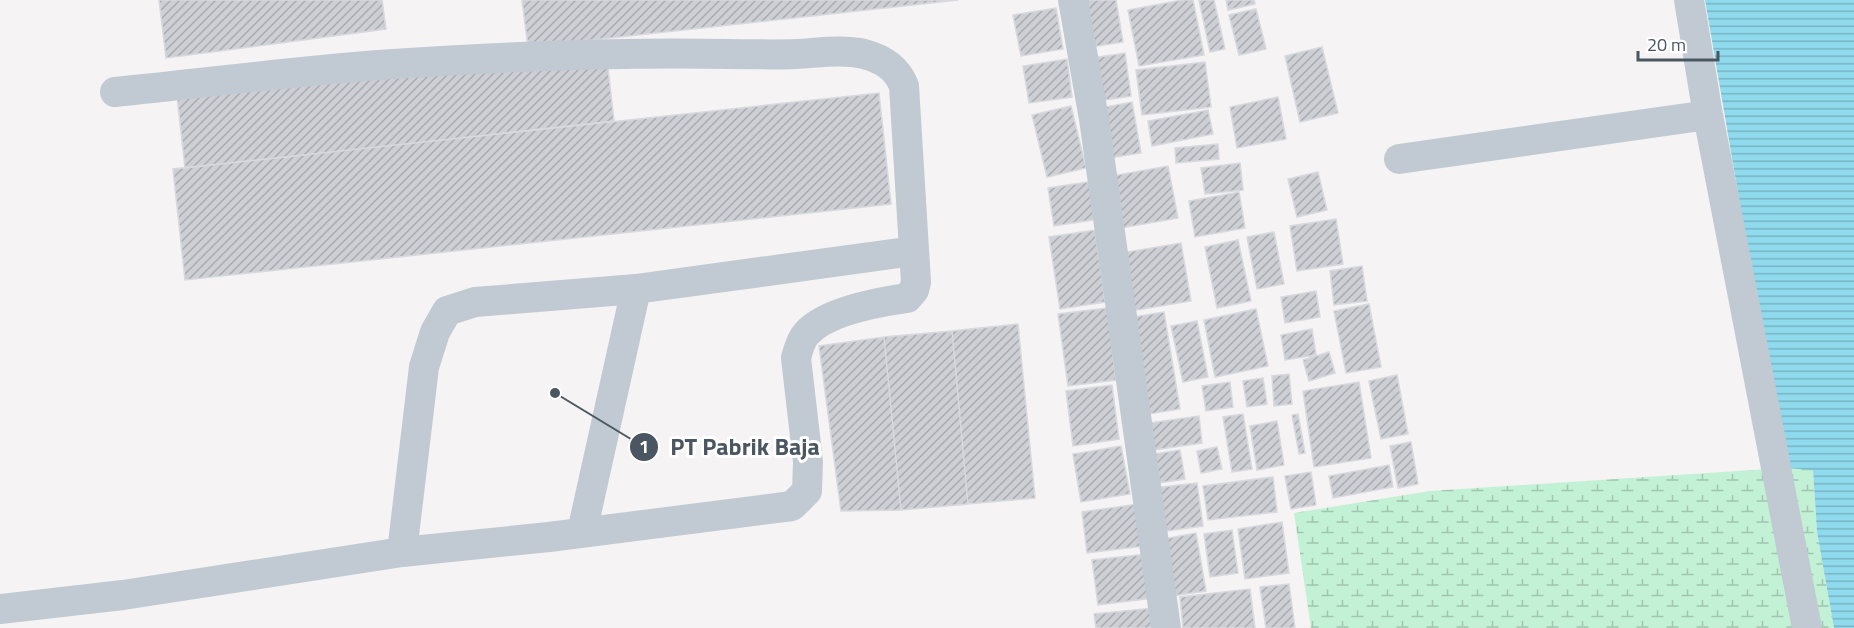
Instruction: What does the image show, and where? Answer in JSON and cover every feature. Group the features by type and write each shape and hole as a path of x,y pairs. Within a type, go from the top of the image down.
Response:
{"street":[{"path":"1072,0 1094,119 1166,628"},
{"path":"1689,0 1708,115 1807,628"},
{"path":"0,609 123,595 402,552 792,506 807,491 808,462 796,358 806,333 826,317 907,298 915,290 904,86 900,75 888,63 867,55 850,51 777,55 688,53 454,61 376,66 116,92"},
{"path":"1399,159 1708,115"},
{"path":"402,552 424,367 435,332 447,311 475,302 636,289 914,251"},
{"path":"582,532 636,289"}],"green space":[{"path":"1785,468 1813,469 1817,532 1834,628 1311,628 1294,513 1430,491"}],"water":[{"path":"1705,0 1854,0 1854,628 1834,628 1817,532 1813,470 1785,468"}],"building":[{"path":"159,0 382,0 386,29 166,58"},
{"path":"522,0 958,0 528,47"},
{"path":"1078,0 1116,0 1123,42 1086,48"},
{"path":"1193,0 1204,55 1139,66 1128,10"},
{"path":"1199,0 1214,0 1225,49 1210,52"},
{"path":"1226,0 1254,0 1255,4 1228,10"},
{"path":"1056,8 1063,49 1021,56 1013,15"},
{"path":"1256,9 1266,49 1239,55 1229,15"},
{"path":"1322,47 1338,113 1300,122 1285,56"},
{"path":"1125,53 1131,96 1092,102 1086,59"},
{"path":"607,59 614,121 185,168 177,96"},
{"path":"1067,59 1072,97 1029,103 1023,66"},
{"path":"1205,62 1211,107 1142,115 1136,70"},
{"path":"879,93 891,204 185,280 173,169"},
{"path":"1278,97 1286,139 1237,148 1230,107"},
{"path":"1132,102 1141,153 1103,159 1094,109"},
{"path":"1071,106 1086,168 1047,177 1032,115"},
{"path":"1208,110 1213,134 1152,146 1148,121"},
{"path":"1218,144 1219,159 1176,163 1175,148"},
{"path":"1240,163 1243,190 1205,194 1201,168"},
{"path":"1168,166 1178,218 1116,229 1106,177"},
{"path":"1318,172 1327,210 1297,217 1288,179"},
{"path":"1094,181 1099,219 1054,226 1048,188"},
{"path":"1239,192 1245,228 1195,237 1189,201"},
{"path":"1336,219 1343,264 1297,271 1290,226"},
{"path":"1095,230 1105,302 1060,309 1049,237"},
{"path":"1274,232 1284,284 1257,289 1247,237"},
{"path":"1238,240 1251,301 1217,308 1205,247"},
{"path":"1181,243 1191,301 1131,311 1121,253"},
{"path":"1362,266 1367,301 1334,305 1330,271"},
{"path":"1316,291 1320,317 1285,323 1281,297"},
{"path":"1369,304 1381,367 1346,373 1334,311"},
{"path":"1107,308 1116,380 1068,386 1058,314"},
{"path":"1256,309 1268,366 1215,377 1204,320"},
{"path":"1164,312 1180,409 1143,415 1127,318"},
{"path":"1197,321 1208,377 1183,382 1171,326"},
{"path":"1018,324 1035,498 968,504 952,331"},
{"path":"1312,329 1316,355 1285,360 1281,335"},
{"path":"952,331 968,504 901,510 884,337"},
{"path":"884,337 901,510 841,511 819,346"},
{"path":"1329,352 1335,373 1309,381 1303,360"},
{"path":"1289,374 1292,404 1274,406 1272,376"},
{"path":"1397,375 1408,434 1381,439 1369,381"},
{"path":"1263,378 1267,404 1247,407 1243,381"},
{"path":"1230,382 1233,407 1206,411 1202,386"},
{"path":"1359,382 1371,458 1314,467 1303,391"},
{"path":"1112,385 1119,439 1073,446 1066,391"},
{"path":"1243,414 1252,469 1232,472 1223,417"},
{"path":"1298,414 1305,453 1299,454 1292,415"},
{"path":"1199,416 1202,443 1147,451 1143,424"},
{"path":"1277,421 1284,465 1257,470 1250,426"},
{"path":"1411,442 1418,484 1398,488 1390,446"},
{"path":"1121,446 1130,494 1081,502 1073,454"},
{"path":"1217,447 1222,469 1201,473 1197,451"},
{"path":"1180,450 1185,479 1152,484 1148,455"},
{"path":"1389,465 1393,487 1333,498 1329,476"},
{"path":"1311,472 1316,505 1291,509 1285,476"},
{"path":"1273,477 1277,512 1208,520 1203,486"},
{"path":"1197,483 1203,526 1159,532 1153,488"},
{"path":"1138,504 1144,546 1087,553 1082,512"},
{"path":"1282,522 1289,573 1245,579 1238,529"},
{"path":"1232,530 1238,573 1210,577 1204,534"},
{"path":"1196,533 1206,591 1172,596 1163,539"},
{"path":"1147,554 1153,598 1098,605 1092,560"},
{"path":"1289,584 1295,628 1266,628 1260,587"},
{"path":"1250,589 1255,628 1183,628 1180,597"},
{"path":"1154,608 1156,628 1096,628 1094,614"}],"place":[{"name":"PT Pabrik Baja","path":"555,393"}]}
